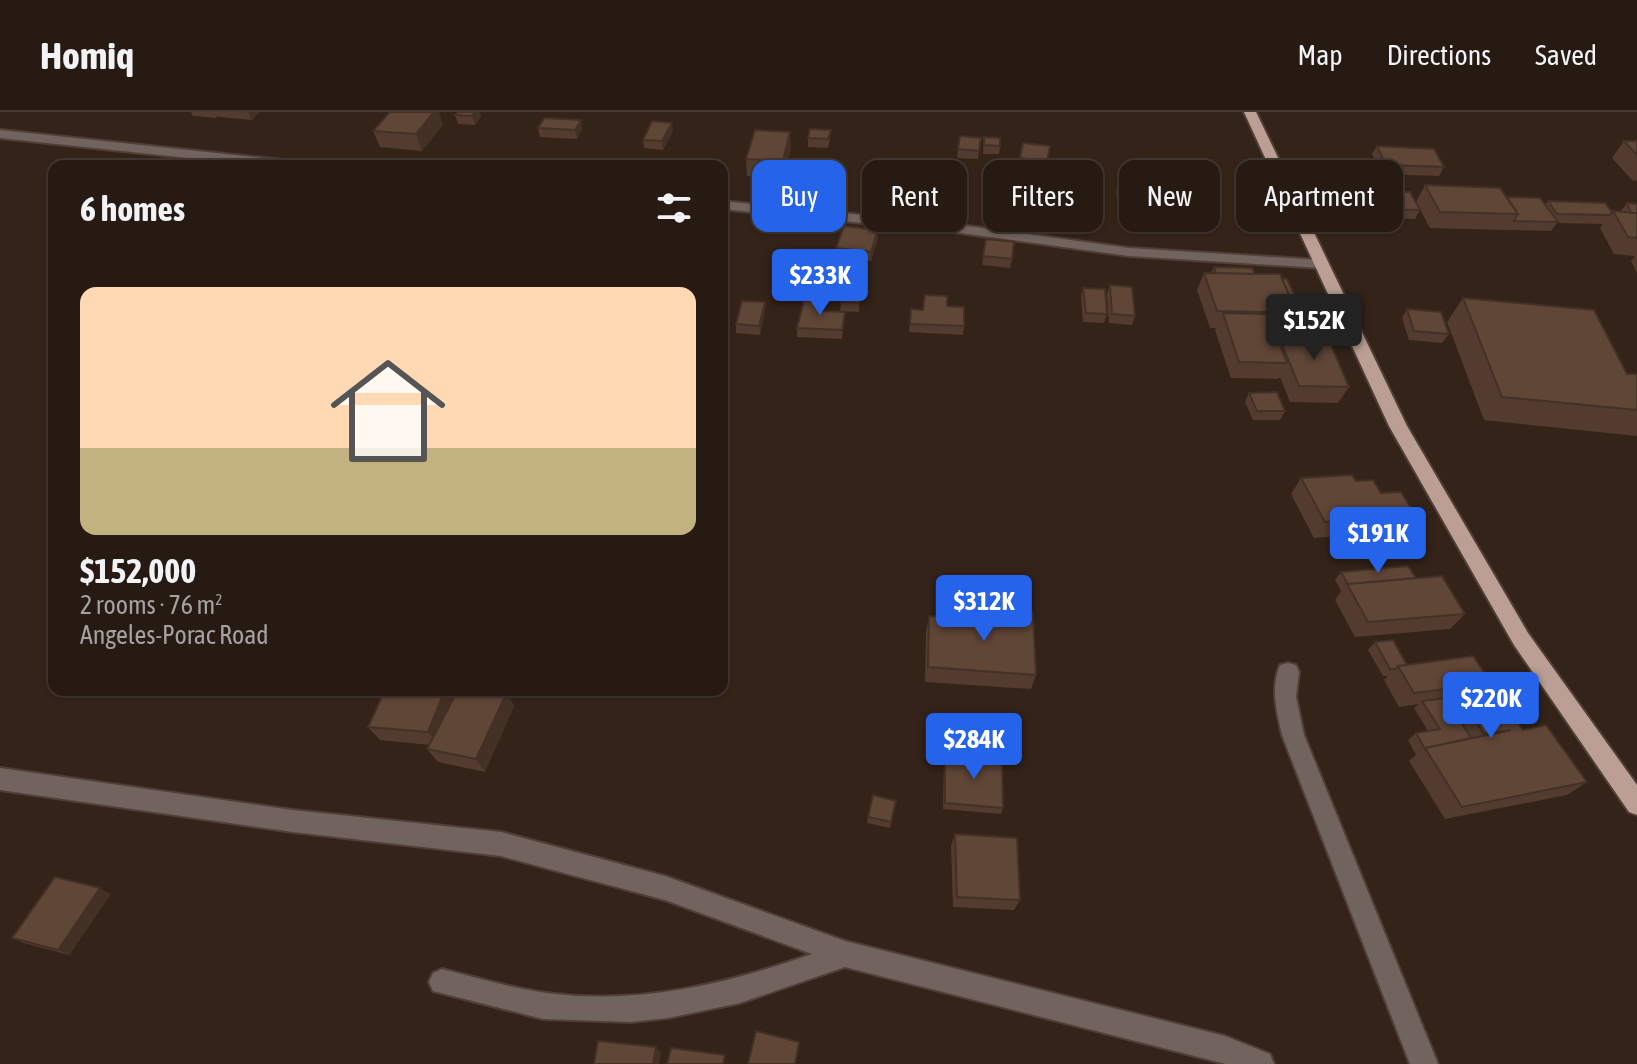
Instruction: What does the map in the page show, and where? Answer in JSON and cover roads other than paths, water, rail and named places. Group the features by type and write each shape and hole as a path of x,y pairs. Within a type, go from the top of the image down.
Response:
{"main road":[{"path":"1250,112 1398,426 1521,639 1637,804"}],"street":[{"path":"0,134 245,160"},
{"path":"728,206 953,228 1129,252 1321,264"},
{"path":"1288,672 1285,697 1293,735 1424,1064"},
{"path":"0,779 293,821 501,844 665,888 845,954 1225,1050 1260,1064"},
{"path":"442,982 553,1008 616,1011 686,1002 750,988 787,978 845,954"}]}
